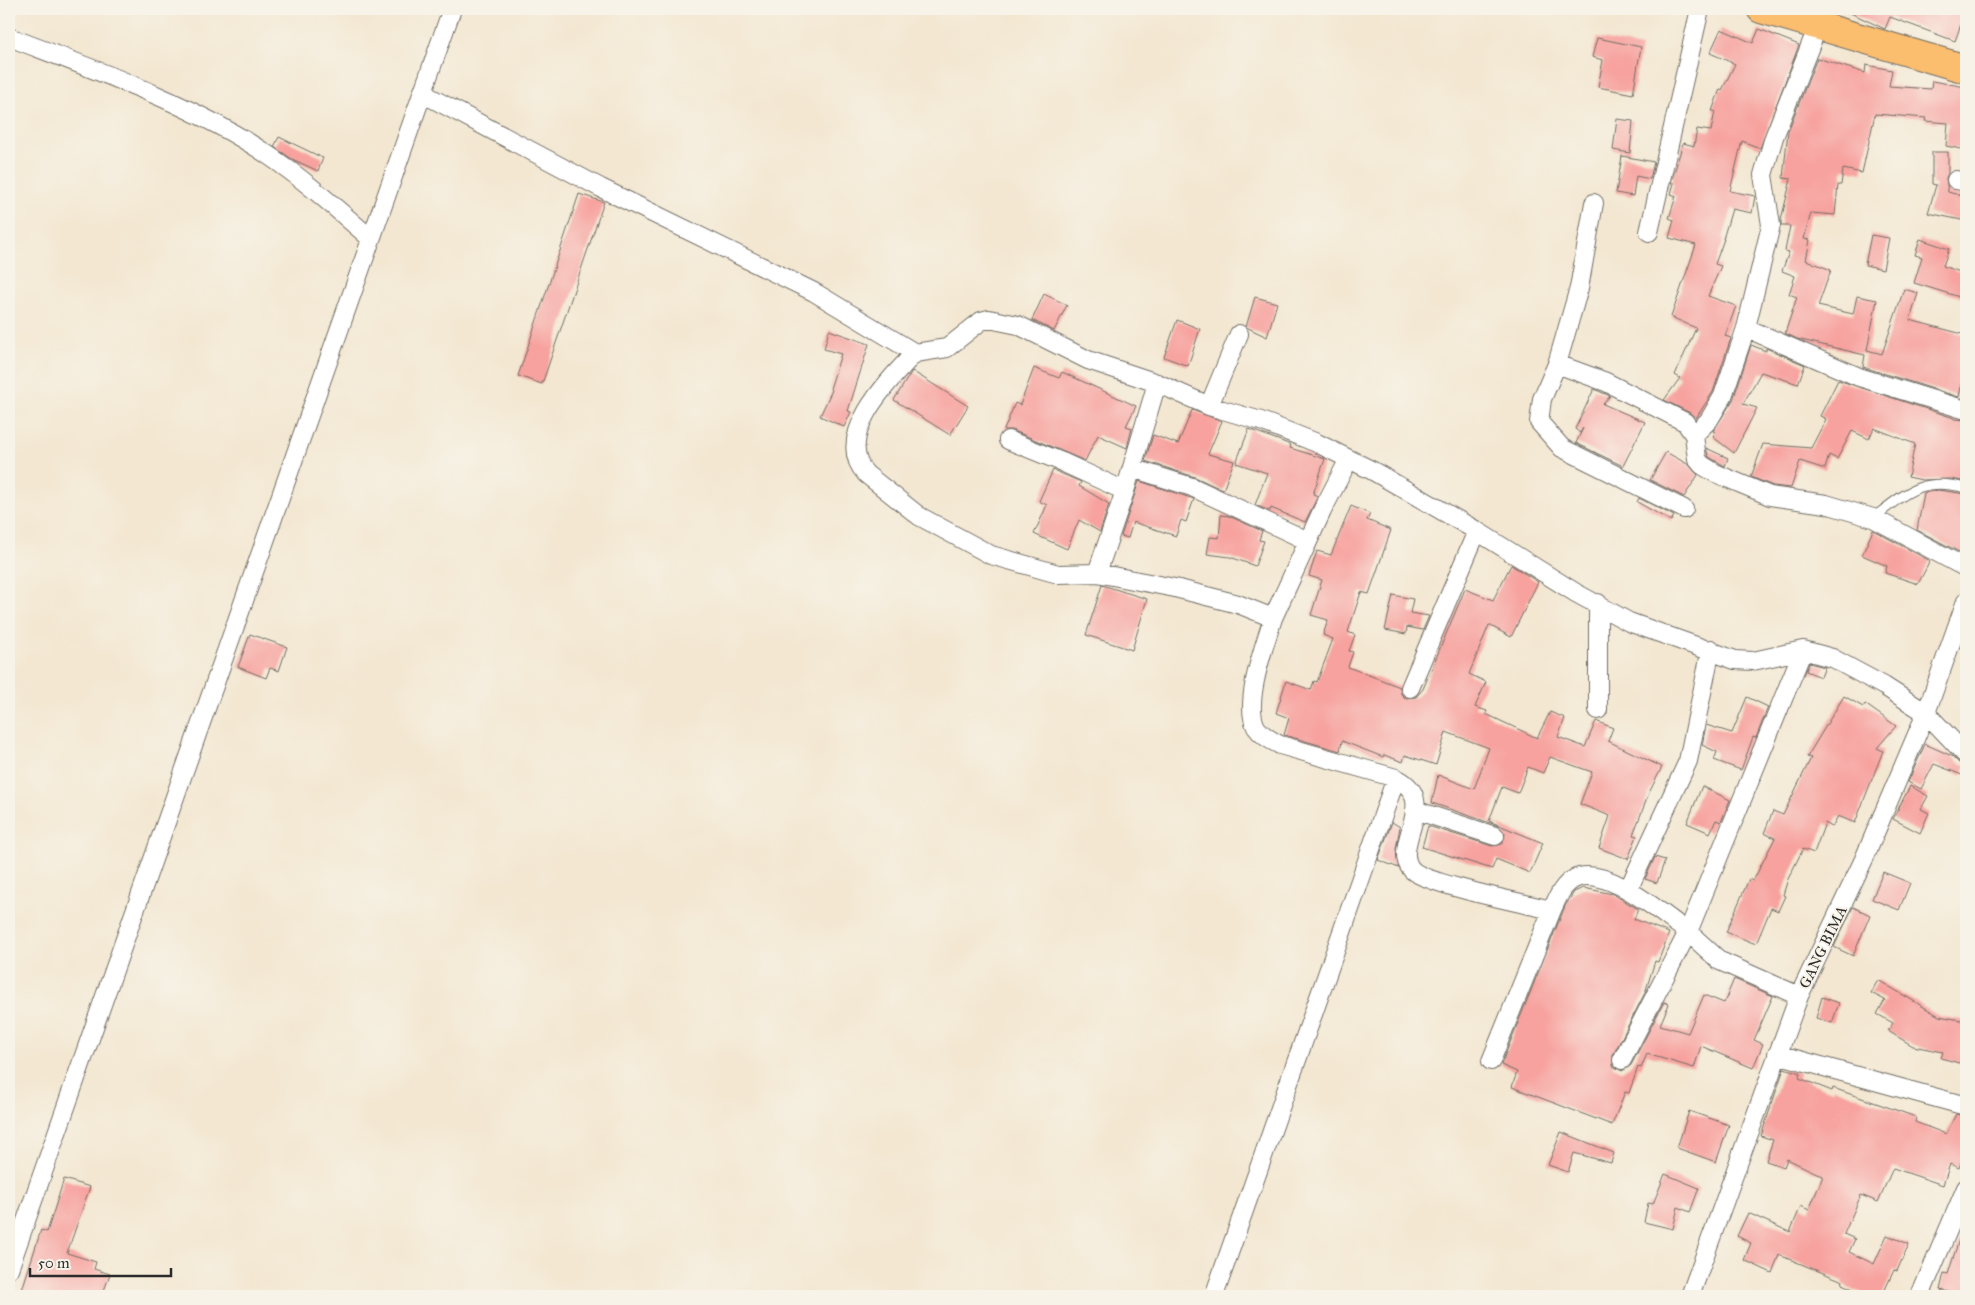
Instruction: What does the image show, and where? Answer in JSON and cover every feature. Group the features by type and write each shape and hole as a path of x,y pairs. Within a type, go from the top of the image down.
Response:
{"main road":[{"path":"1761,9 1966,69"}],"street":[{"path":"9,1269 452,9"},
{"path":"1649,232 1700,9"},
{"path":"1694,435 1710,420 1723,396 1746,328 1771,224 1763,175 1774,137 1818,26"},
{"path":"9,37 100,72 240,137 295,174 371,239"},
{"path":"422,93 601,188 814,292 915,353"},
{"path":"1594,203 1579,288 1557,364 1539,411 1539,422 1544,430 1562,448 1684,509"},
{"path":"1273,618 1238,604 1175,588 1097,574 1058,574 991,555 919,516 860,468 854,449 857,430 886,386 915,353 947,348 982,320 989,319 1018,325 1088,360 1157,383 1209,406 1317,442 1476,531 1551,578 1629,622 1711,649 1735,660 1753,661 1803,650 1832,658 1884,686 1926,713 1966,755"},
{"path":"1746,328 1859,377 1966,410"},
{"path":"1209,406 1239,334"},
{"path":"1557,364 1606,382 1685,422 1694,435 1697,459 1702,465 1715,473 1770,496 1826,504 1873,518 1966,568"},
{"path":"1097,574 1125,491 1157,383"},
{"path":"1008,440 1125,491"},
{"path":"1349,459 1308,541 1273,618 1253,694 1253,716 1257,728 1263,735 1280,745 1396,778 1408,785 1414,792 1415,810 1407,859 1414,872 1434,881 1552,910"},
{"path":"1132,468 1192,488 1308,541"},
{"path":"1410,688 1476,531"},
{"name":"GANG BIMA","path":"1690,1296 1799,996 1864,859 1926,713 1966,601"},
{"path":"1598,604 1598,710"},
{"path":"1628,890 1688,761 1711,649"},
{"path":"1622,1060 1688,932 1803,650"},
{"path":"1214,1296 1396,778"},
{"path":"1415,810 1495,836"},
{"path":"1491,1061 1552,910 1564,887 1574,879 1584,876 1603,878 1628,890 1688,932 1720,961 1799,996"},
{"path":"1777,1054 1966,1106"},
{"path":"1920,1296 1966,1188"}],"lane":[{"path":"1873,518 1918,487 1950,484 1966,488"}],"building":[{"path":"1842,9 1966,10 1955,41 1890,17 1885,29"},
{"path":"1721,29 1753,43 1759,29 1799,45 1760,148 1742,141 1730,191 1755,196 1752,213 1732,209 1715,264 1721,266 1708,296 1736,306 1725,336 1731,338 1713,392 1696,418 1664,400 1680,378 1675,375 1696,328 1671,317 1696,245 1669,238 1674,220 1669,218 1676,196 1671,194 1674,183 1671,183 1683,143 1694,146 1697,129 1711,131 1715,111 1712,111 1720,89 1722,90 1735,64 1710,53"},
{"path":"1597,38 1641,47 1633,94 1598,87 1603,60 1592,57"},
{"path":"1817,58 1865,73 1866,65 1892,70 1889,86 1931,89 1932,81 1966,87 1966,150 1946,146 1948,123 1925,121 1926,118 1875,114 1862,173 1843,169 1841,185 1838,185 1835,215 1811,213 1804,239 1810,240 1806,260 1831,270 1818,306 1853,314 1857,296 1877,300 1867,350 1882,354 1904,289 1918,293 1910,320 1966,335 1966,361 1959,397 1863,367 1865,355 1797,339 1785,333 1797,297 1789,294 1795,276 1782,271 1789,252 1785,251 1790,226 1781,226 1791,179 1783,178 1788,131"},
{"path":"1617,119 1633,121 1630,153 1613,150"},
{"path":"279,137 323,158 318,171 292,159 274,147"},
{"path":"1932,152 1948,152 1948,173 1946,178 1948,192 1966,197 1966,221 1928,213 1936,185 1932,184"},
{"path":"1622,156 1654,162 1650,179 1636,176 1633,196 1616,193"},
{"path":"579,194 604,202 542,384 518,376"},
{"path":"1871,235 1889,238 1883,269 1865,265"},
{"path":"1920,239 1949,249 1943,266 1966,274 1966,299 1914,283 1922,257 1915,255"},
{"path":"1044,294 1067,305 1054,331 1032,320"},
{"path":"1255,297 1277,303 1267,337 1246,327"},
{"path":"1177,320 1200,329 1188,366 1164,357"},
{"path":"829,330 869,344 848,411 851,412 844,427 820,416 832,390 830,389 841,354 824,349"},
{"path":"1751,345 1766,351 1766,348 1805,365 1798,384 1761,372 1743,404 1757,408 1734,453 1713,437 1715,432 1713,431 1733,400"},
{"path":"1034,368 1059,378 1062,372 1136,406 1126,426 1132,428 1127,448 1098,435 1085,461 1012,430 1004,430 1015,403 1020,405"},
{"path":"912,371 968,406 950,435 894,400"},
{"path":"1838,380 1954,419 1966,420 1966,482 1951,479 1922,480 1908,477 1915,444 1874,428 1869,439 1852,431 1837,459 1829,455 1825,469 1800,461 1791,488 1773,486 1751,477 1763,444 1811,448 1826,419 1820,416"},
{"path":"1594,389 1610,396 1603,404 1645,422 1623,466 1576,443 1583,428 1580,433 1575,429"},
{"path":"1192,410 1222,421 1208,454 1234,461 1223,490 1195,477 1145,461 1153,435 1178,444"},
{"path":"1249,429 1291,445 1290,448 1325,459 1313,494 1318,496 1305,522 1271,508 1270,511 1255,505 1267,473 1236,463"},
{"path":"1706,448 1728,458 1725,466 1709,457"},
{"path":"1666,452 1689,465 1698,475 1684,497 1650,480"},
{"path":"1053,470 1081,482 1079,486 1109,504 1100,532 1079,520 1067,549 1034,534 1047,505 1039,501"},
{"path":"1139,481 1194,499 1186,522 1181,520 1176,536 1133,522 1128,538 1121,536"},
{"path":"1938,490 1966,494 1965,555 1917,530 1924,493"},
{"path":"1639,498 1674,516 1671,521 1637,502"},
{"path":"1351,506 1370,514 1367,520 1391,530 1369,594 1361,592 1348,632 1355,635 1349,651 1353,652 1348,667 1400,687 1401,694 1405,698 1416,697 1423,689 1465,589 1493,600 1511,565 1538,582 1511,637 1489,625 1469,674 1486,682 1475,707 1487,711 1486,714 1537,738 1550,712 1565,718 1558,737 1585,747 1596,721 1613,728 1608,741 1662,767 1649,793 1633,835 1637,836 1628,859 1599,848 1610,816 1580,804 1592,772 1550,757 1543,773 1528,767 1518,793 1502,787 1489,821 1543,843 1530,873 1496,859 1492,869 1422,847 1428,826 1492,846 1502,844 1505,834 1499,826 1432,803 1438,775 1474,789 1489,748 1446,732 1436,765 1405,755 1403,762 1384,755 1383,757 1342,741 1340,751 1284,735 1289,718 1276,713 1286,681 1311,690 1314,681 1317,682 1333,639 1323,635 1328,620 1311,615 1322,580 1309,576 1317,551 1331,555"},
{"path":"1221,515 1229,516 1262,531 1259,540 1264,541 1255,566 1230,557 1207,554 1210,537 1219,538"},
{"path":"1873,530 1930,561 1918,584 1885,573 1887,566 1862,555"},
{"path":"1102,585 1147,599 1132,650 1086,635"},
{"path":"1393,595 1413,599 1410,613 1429,616 1423,630 1407,627 1406,634 1385,630"},
{"path":"250,634 287,647 279,671 270,668 266,678 238,667"},
{"path":"1809,663 1825,667 1821,677 1806,671"},
{"path":"1844,696 1863,707 1865,704 1896,726 1877,748 1883,751 1855,823 1838,816 1832,827 1825,823 1814,853 1803,849 1788,879 1783,895 1785,896 1778,911 1771,908 1756,944 1726,932 1749,879 1753,881 1775,838 1764,833 1773,811 1783,815 1811,758 1807,757"},
{"path":"1747,697 1768,707 1756,738 1753,737 1741,770 1714,760 1717,752 1702,745 1706,725 1732,733"},
{"path":"1925,744 1952,756 1959,763 1966,765 1962,775 1934,764 1921,789 1908,782"},
{"path":"1702,786 1730,800 1721,822 1716,820 1710,833 1687,823"},
{"path":"1910,786 1928,796 1921,809 1929,813 1920,833 1893,819"},
{"path":"1392,822 1400,827 1396,849 1399,868 1378,860"},
{"path":"1655,857 1665,860 1657,883 1645,879"},
{"path":"1883,872 1910,883 1899,910 1872,899"},
{"path":"1583,888 1613,894 1638,909 1634,919 1669,933 1658,962 1655,961 1645,993 1613,1055 1613,1066 1622,1071 1631,1065 1664,1002 1669,1004 1660,1025 1688,1033 1704,995 1724,1003 1734,979 1773,996 1754,1040 1763,1044 1753,1068 1701,1046 1694,1068 1647,1054 1641,1068 1638,1067 1629,1093 1625,1092 1612,1125 1512,1087 1517,1072 1501,1065 1565,906 1574,892"},
{"path":"1853,907 1870,915 1853,956 1834,947"},
{"path":"1878,980 1939,1016 1966,1021 1966,1065 1941,1058 1943,1052 1913,1046 1888,1031 1893,1023 1877,1014 1885,1000 1871,993"},
{"path":"1822,997 1839,1003 1832,1023 1816,1018"},
{"path":"1784,1068 1800,1073 1799,1078 1832,1091 1833,1088 1916,1117 1915,1122 1946,1134 1956,1114 1966,1116 1966,1150 1959,1168 1950,1164 1943,1185 1893,1168 1878,1202 1861,1195 1844,1234 1855,1239 1849,1252 1874,1264 1887,1235 1909,1244 1897,1271 1894,1270 1882,1296 1868,1296 1842,1284 1843,1281 1779,1255 1772,1273 1744,1260 1751,1243 1737,1236 1748,1213 1790,1232 1801,1206 1809,1210 1823,1176 1787,1159 1784,1167 1766,1161 1773,1140 1761,1136"},
{"path":"1689,1111 1729,1125 1716,1162 1677,1148"},
{"path":"1561,1132 1614,1153 1611,1163 1574,1153 1568,1172 1548,1165"},
{"path":"1665,1174 1699,1188 1690,1212 1678,1207 1673,1229 1644,1222 1648,1203 1653,1204"},
{"path":"64,1179 90,1187 67,1253 96,1262 94,1269 110,1274 102,1296 20,1296 41,1230 47,1232"},
{"path":"1963,1227 1966,1227 1966,1296 1940,1290 1944,1273 1948,1274"}]}
